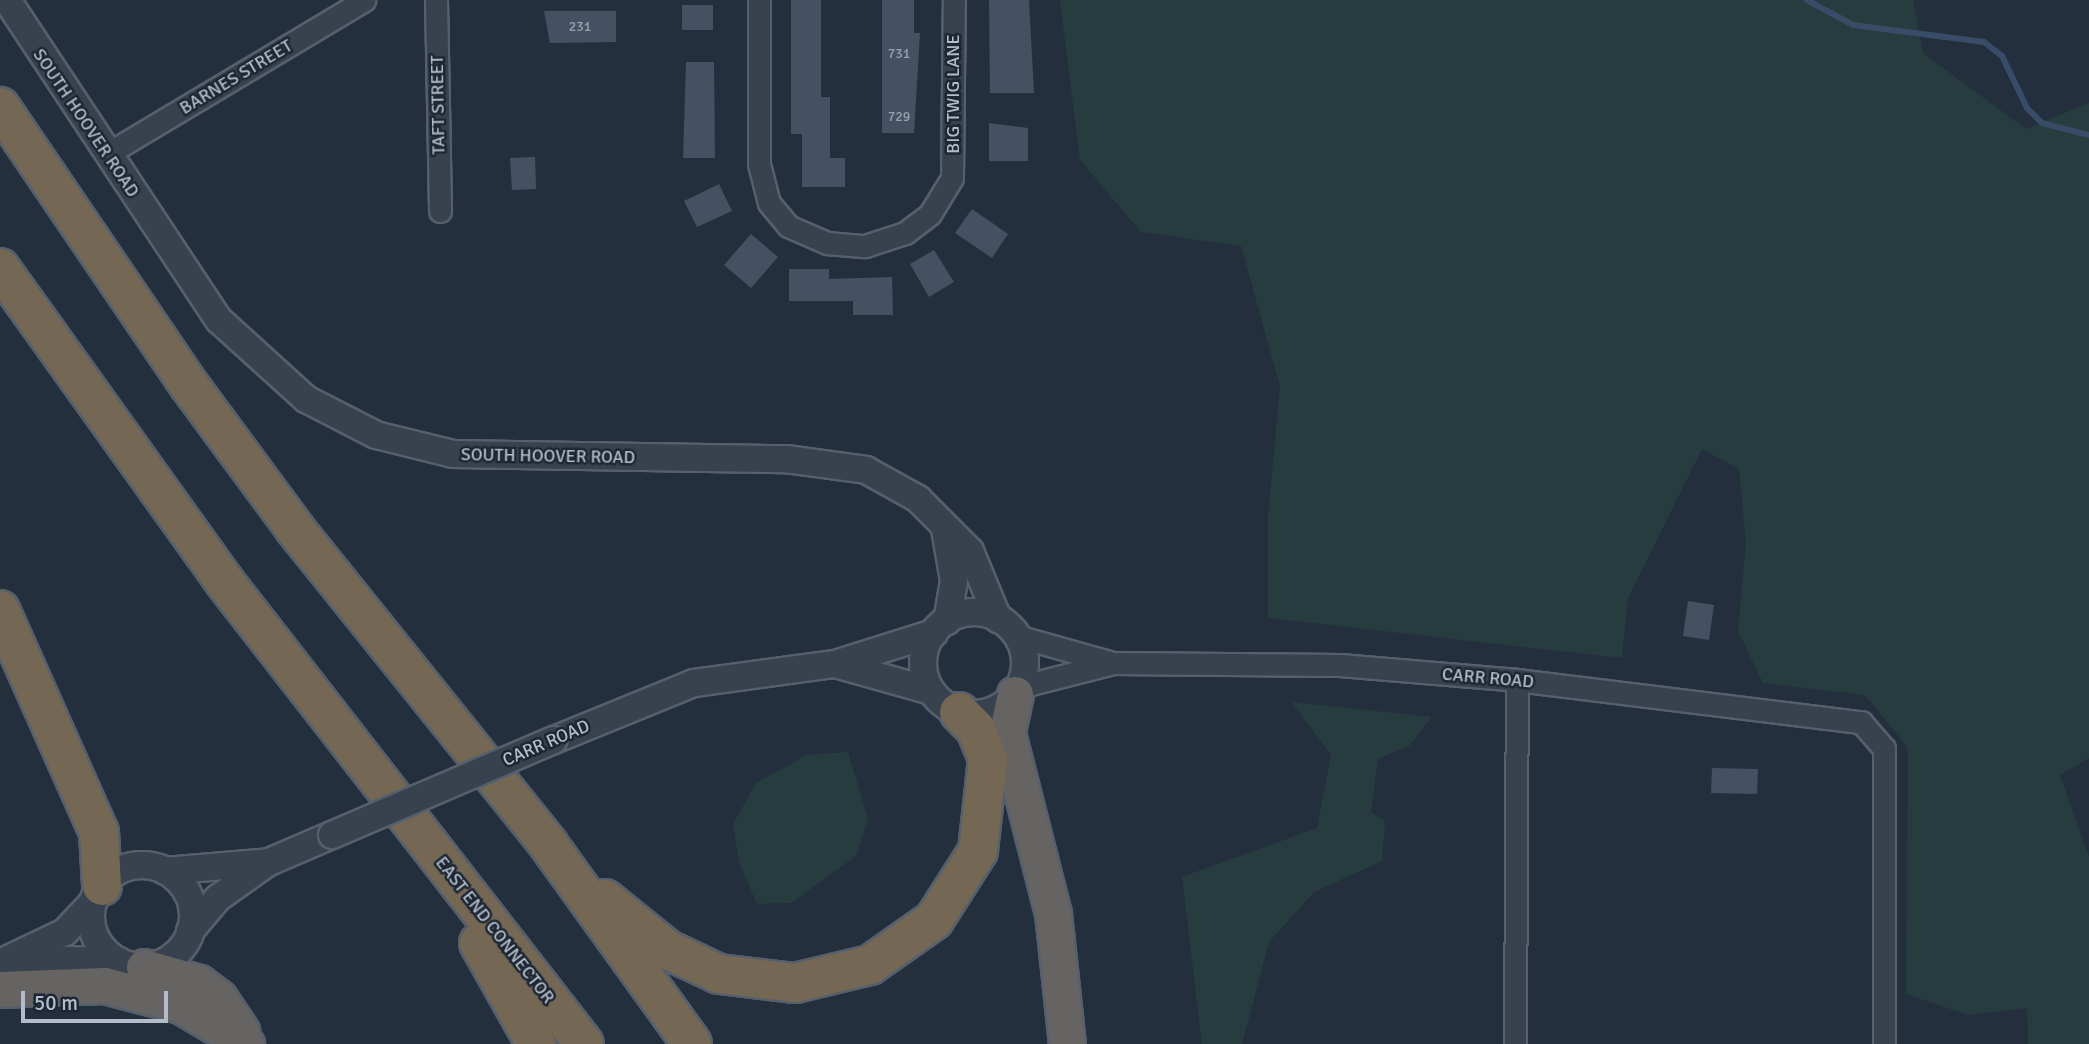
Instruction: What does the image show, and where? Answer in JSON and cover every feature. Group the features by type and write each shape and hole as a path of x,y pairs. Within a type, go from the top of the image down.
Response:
{"highway":[{"path":"0,107 287,518 548,844 692,1044"},
{"path":"0,268 125,447 406,817 536,1044"},
{"path":"0,610 99,832 98,893"},
{"path":"1017,690 1007,733 1053,913 1067,1044"},
{"path":"548,844 628,920 694,964 770,983 846,974 892,953 934,920 978,851 988,759 976,729 945,701"},
{"name":"EAST END CONNECTOR","path":"406,817 584,1044"},
{"path":"131,964 188,976 209,989 247,1044"},
{"path":"0,988 74,981 104,985 180,1005 247,1044"}],"street":[{"name":"SOUTH HOOVER ROAD","path":"7,0 107,154 238,342 306,400 352,426 401,443 479,457 745,457 845,465 902,487 970,551 1007,627"},
{"name":"BARNES STREET","path":"107,154 364,0"},
{"name":"TAFT STREET","path":"436,0 440,211"},
{"name":"BIG TWIG LANE","path":"759,0 759,164 769,203 798,230 827,243 865,246 905,233 930,214 952,178 954,0"},
{"path":"940,627 972,613 1007,627 1025,661 1017,690 985,713 945,701 924,657 940,627 954,581 945,529"},
{"name":"CARR ROAD","path":"190,931 218,898 269,862 694,683 835,664 940,627"},
{"name":"CARR ROAD","path":"1007,627 1113,663"},
{"name":"CARR ROAD","path":"1017,690 1113,663 1290,662 1517,680 1861,722 1884,748 1884,1044"},
{"name":"CARR ROAD","path":"835,664 945,701"},
{"path":"1515,1044 1517,680"},
{"name":"CARR ROAD","path":"165,871 269,862"},
{"path":"0,963 65,932 98,893 131,867 165,871 189,897 190,931 169,959 131,964 68,960 0,988"},
{"path":"98,893 95,936 131,964"}],"green space":[{"path":"1060,0 1913,0 1923,53 2026,129 2089,103 2089,758 2060,775 2089,857 2089,1044 2028,1044 2027,1008 1968,1015 1906,994 1908,748 1865,695 1763,683 1738,631 1746,542 1739,469 1702,449 1628,598 1622,658 1268,618 1268,518 1280,386 1241,246 1141,232 1080,160"},
{"path":"1292,702 1432,717 1409,746 1378,759 1371,812 1385,821 1382,861 1314,892 1269,942 1242,1044 1202,1044 1182,877 1317,828 1331,755"},
{"path":"848,752 868,819 856,856 791,903 757,904 739,862 733,824 756,783 807,755"}],"building":[{"path":"791,0 821,0 821,97 830,97 830,158 845,158 845,187 802,187 802,134 791,134"},
{"path":"882,0 914,0 914,33 920,33 914,133 882,133"},
{"path":"989,0 1029,0 1034,93 990,93"},
{"path":"682,5 713,5 713,30 682,30"},
{"path":"544,11 616,11 616,42 550,43"},
{"path":"686,62 714,62 715,158 683,158"},
{"path":"989,123 1028,128 1028,161 989,161"},
{"path":"535,157 536,189 512,190 510,158"},
{"path":"719,184 732,211 697,227 684,201"},
{"path":"972,209 1008,234 992,258 955,233"},
{"path":"751,234 778,257 751,288 724,265"},
{"path":"934,250 954,282 929,297 910,264"},
{"path":"789,269 829,269 829,279 892,277 893,315 853,315 853,301 789,301"},
{"path":"1688,601 1714,605 1709,640 1683,636"},
{"path":"1712,768 1758,769 1757,794 1711,793"}],"waterway":[{"path":"1807,0 1853,25 1984,42 2002,56 2027,108 2042,123 2089,135"}]}
